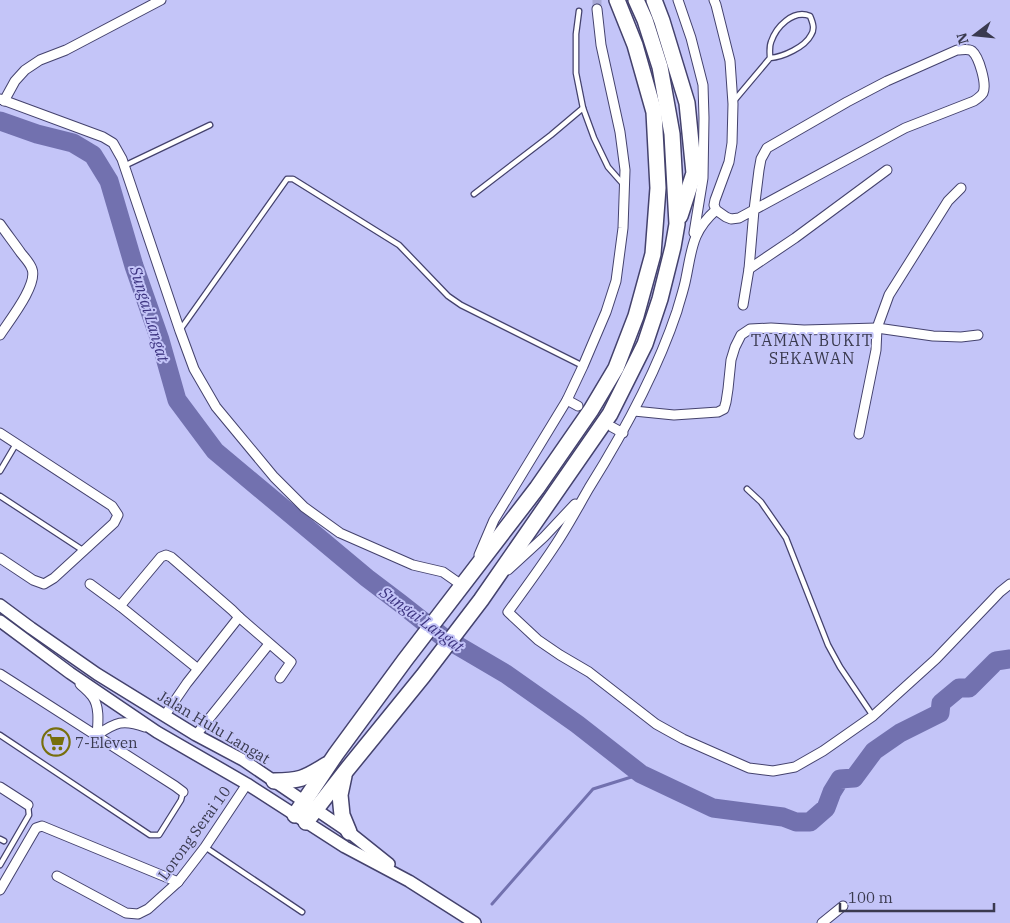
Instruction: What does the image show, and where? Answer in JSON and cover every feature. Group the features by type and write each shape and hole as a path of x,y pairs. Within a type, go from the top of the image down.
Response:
{"highway":[{"path":"301,818 310,805 330,762 542,480 591,410 616,368 636,316 653,254 658,188 654,112 635,45 617,0"},
{"path":"636,0 645,20 660,67 672,134 677,224"},
{"path":"310,805 345,772 423,676 481,600 610,414 644,344 660,299 677,224 694,173 687,103 654,0"},
{"path":"274,781 294,781 308,776 330,762"},
{"path":"345,772 340,795 342,815 349,832"}],"main road":[{"name":"Jalan Hulu Langat","path":"0,605 97,674 196,736 243,760 310,805 349,832 410,881"},
{"name":"Jalan Hulu Langat","path":"0,621 70,674 157,732 247,784 345,847 410,881 475,923"}],"street":[{"path":"161,0 66,50 40,60 25,70 2,100 103,137 113,143 122,159 194,369 216,407 274,477 304,507 340,533 413,565 443,572 459,591"},
{"path":"673,0 691,38"},
{"path":"678,0 691,38 703,85 703,178 686,280"},
{"path":"714,0 730,61 732,143 729,162 714,200 716,210 726,217 739,218 754,210 905,128 974,101 983,92 984,88 983,78 976,57 971,50 957,50 887,81 766,148 761,159 754,210 749,269 743,305"},
{"path":"472,574 494,520 567,400 606,312 616,282 623,228 625,170 620,132 601,45 597,10"},
{"path":"749,269 887,170"},
{"path":"859,434 876,350 877,328 889,295 948,201 961,188"},
{"path":"716,210 707,218 694,239 686,280 676,312 646,388 622,433 557,542 508,612 538,640 589,672 656,724 683,739 749,768 773,771 795,767 823,751 873,716 936,659 1010,584"},
{"path":"0,224 33,270 33,282 30,288 0,335"},
{"path":"634,411 674,415 718,412 724,409 731,360 735,347 741,335 750,329 877,328 933,336 961,337 978,335"},
{"path":"567,400 578,406"},
{"path":"612,427 622,433"},
{"path":"0,433 112,506 118,515 114,523 84,551 54,578 44,584 33,580 0,558"},
{"path":"493,583 544,537 589,489"},
{"path":"120,606 161,557 171,557 291,662 280,678"},
{"path":"90,584 198,669"},
{"path":"165,715 239,617"},
{"path":"196,736 270,644"},
{"path":"0,674 176,786 182,792"},
{"path":"70,674 93,697 97,710 97,735"},
{"path":"97,735 116,724 130,722 157,732"},
{"name":"Lorong Serai 10","path":"57,876 126,913 138,914 148,909 178,882 205,847 247,784"},
{"path":"0,787 28,805"},
{"path":"0,890 36,828 42,826 178,882"},
{"path":"822,923 843,906"}],"lane":[{"path":"579,11 576,34 576,73 582,108 608,167 624,185"},
{"path":"732,104 770,58 771,41 781,25 797,15 804,14 810,16 814,25 811,35 801,45 784,56 770,58"},
{"path":"474,194 551,135 582,108"},
{"path":"124,166 210,125"},
{"path":"180,331 287,180 294,179 399,245 448,296 461,306 583,366"},
{"path":"0,471 16,444"},
{"path":"746,489 761,502 786,538 828,645 840,667 873,716"},
{"path":"0,496 84,551"},
{"path":"0,735 150,835 159,835 181,800 182,792"},
{"path":"0,865 29,815 28,805"},
{"path":"205,847 302,912"}],"waterway":[{"name":"Sungai Langat","path":"0,121 37,134 73,143 93,155 109,181 134,266 160,340 177,400 215,451 367,578 443,637 506,674 577,724 641,774 713,808 783,817 796,822 810,822 826,808 832,792 840,779 854,778 874,751 900,733 940,713 941,703 959,688 969,688 996,661 1010,659"},
{"path":"492,904 593,789 641,774"}],"tunnel":[{"path":"597,0 597,9"}],"place":[{"name":"7-Eleven","path":"56,742"}],"district":[{"name":"TAMAN BUKIT SEKAWAN","path":"812,349"}]}
